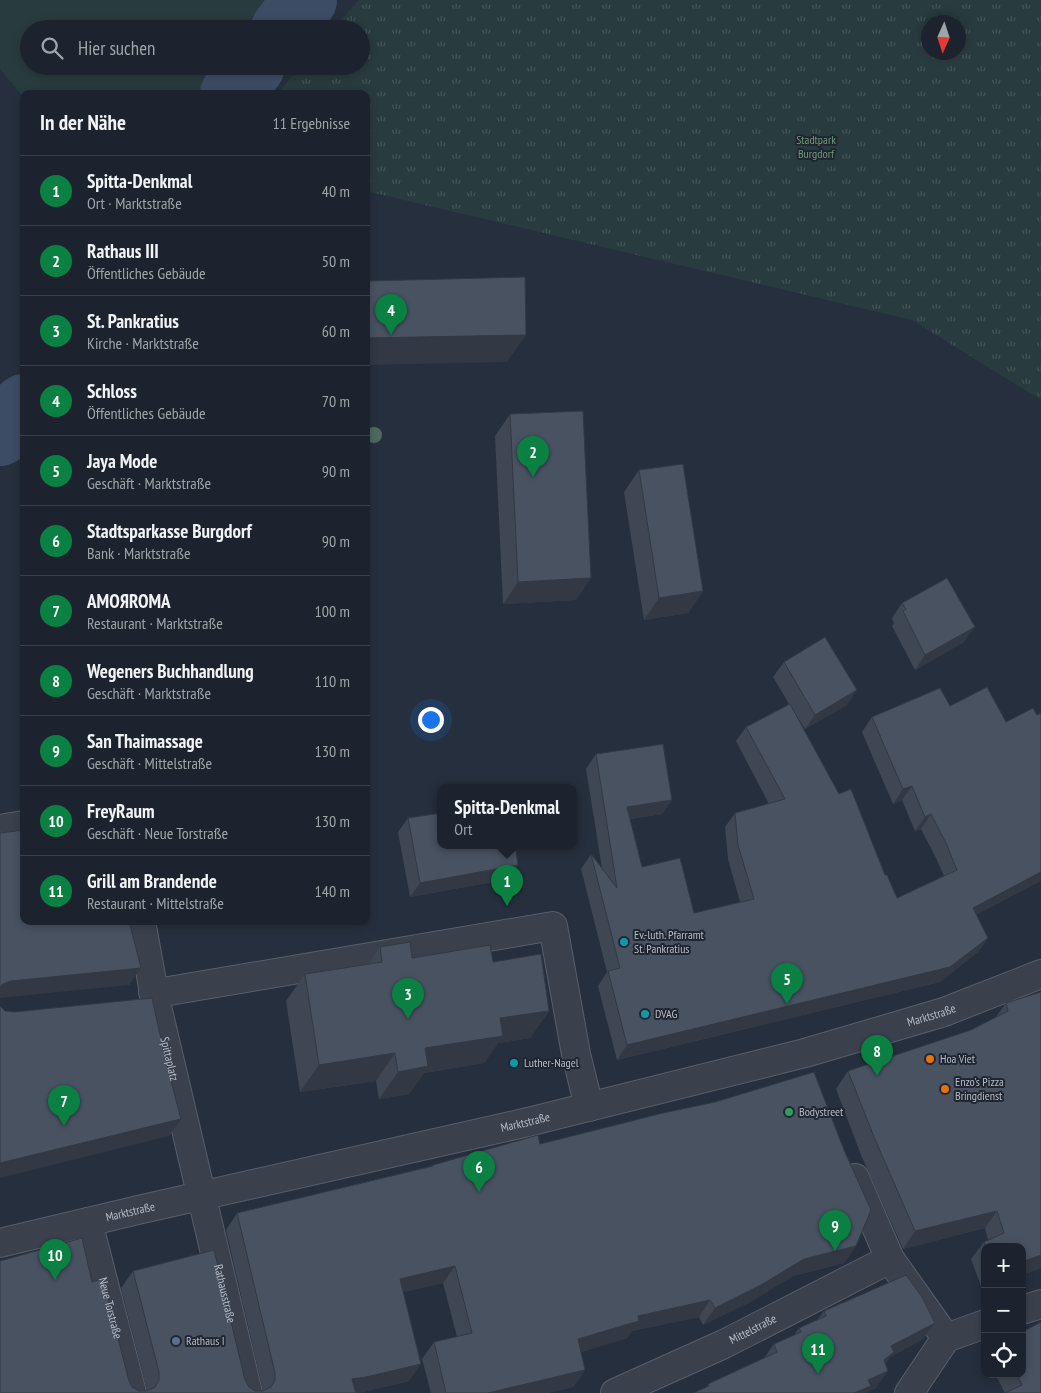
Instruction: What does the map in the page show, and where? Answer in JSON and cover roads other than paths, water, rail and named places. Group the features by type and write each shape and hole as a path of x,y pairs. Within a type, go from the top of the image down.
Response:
{"street":[{"path":"0,829 20,826"},
{"name":"Spittaplatz","path":"142,925 154,995 202,1196"},
{"path":"126,1001 162,992 553,926 576,1054 589,1107"},
{"name":"Marktstraße","path":"0,1243 589,1107 809,1062 1041,974"},
{"path":"844,1152 890,1258 946,1338"},
{"name":"Rathausstraße","path":"202,1196 248,1393"},
{"name":"Neue Torstraße","path":"88,1222 132,1393"},
{"name":"Mittelstraße","path":"615,1393 724,1344 890,1258"},
{"path":"1026,1309 1041,1304"},
{"path":"909,1393 946,1338 981,1325"}],"waterway":[{"path":"290,20 305,0"},
{"path":"235,90 246,75"},
{"path":"0,434 20,411"}],"place":[{"name":"Schloss","path":"391,335"},
{"name":"Rathaus III","path":"533,477"},
{"name":"Spitta-Denkmal","path":"507,906"},
{"name":"Ev.-luth. Pfarramt St. Pankratius","path":"624,942"},
{"name":"Jaya Mode","path":"787,1004"},
{"name":"DVAG","path":"645,1014"},
{"name":"St. Pankratius","path":"408,1019"},
{"name":"Hoa Viet","path":"930,1059"},
{"name":"Luther-Nagel","path":"514,1063"},
{"name":"Wegeners Buchhandlung","path":"877,1076"},
{"name":"Enzo's Pizza Bringdienst","path":"945,1089"},
{"name":"Bodystreet","path":"789,1112"},
{"name":"AMOЯROMA","path":"64,1126"},
{"name":"Stadtsparkasse Burgdorf","path":"479,1192"},
{"name":"San Thaimassage","path":"835,1251"},
{"name":"FreyRaum","path":"55,1280"},
{"name":"Rathaus I","path":"176,1341"},
{"name":"Grill am Brandende","path":"818,1374"}],"park label":[{"name":"Stadtpark Burgdorf","path":"816,147"}]}
